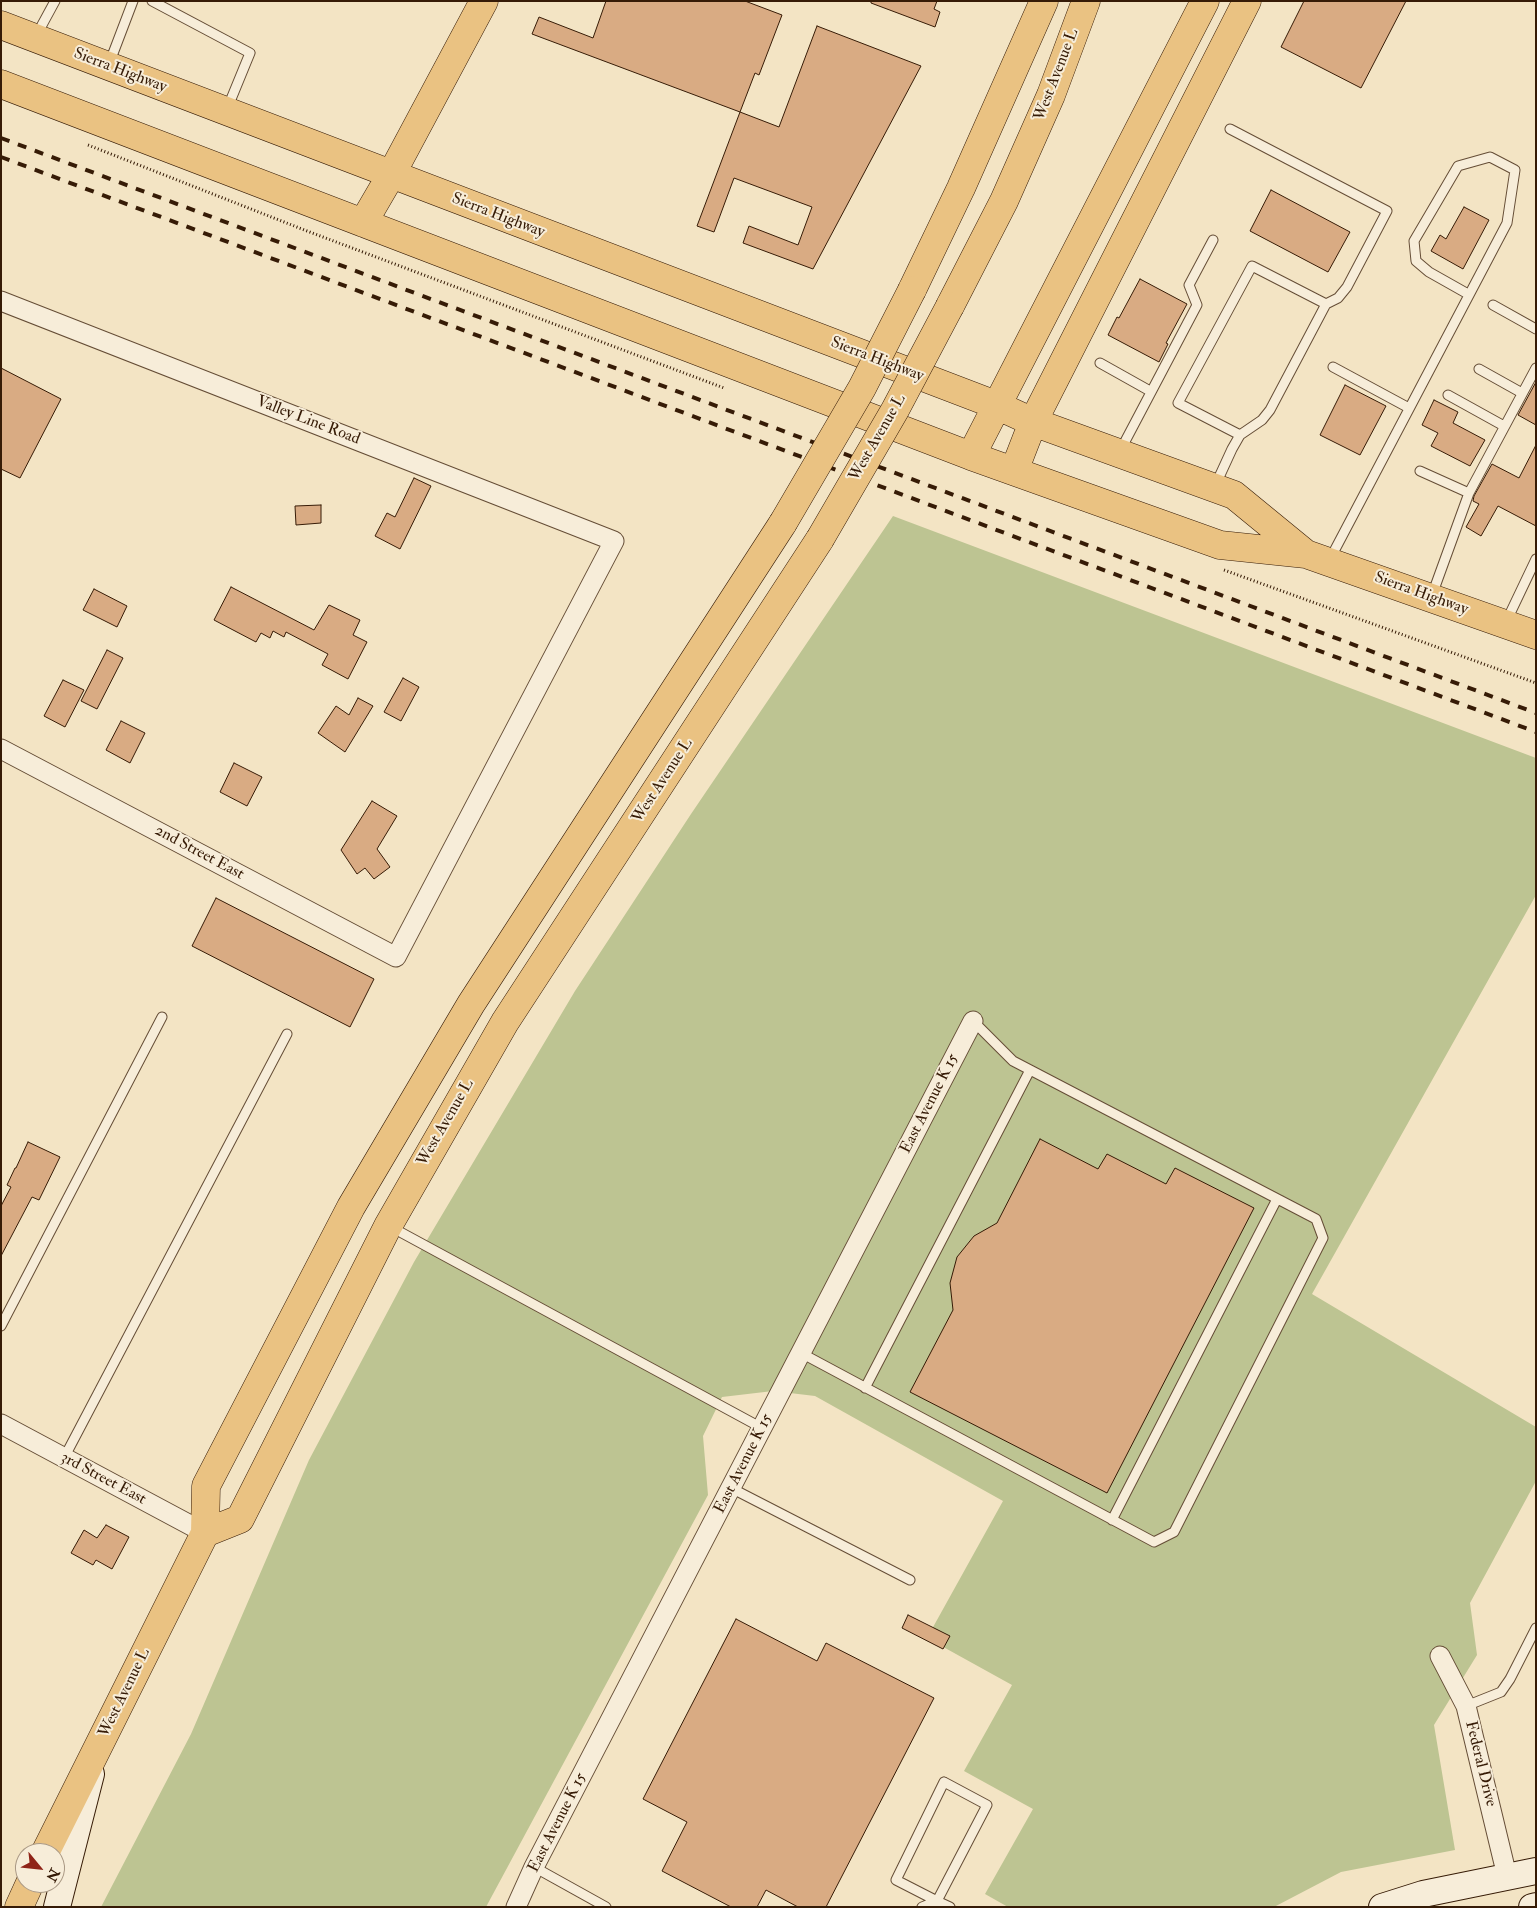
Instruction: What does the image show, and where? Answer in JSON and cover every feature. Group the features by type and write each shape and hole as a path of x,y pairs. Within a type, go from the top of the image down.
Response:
{"main road":[{"path":"363,223 392,175 484,1"},
{"path":"1014,71 1039,1"},
{"name":"West Avenue L","path":"50,1843 205,1533 206,1486 351,1207 471,1004 783,523 862,388 961,188 1044,1"},
{"name":"West Avenue L","path":"205,1533 240,1519 388,1226 504,1022 820,539 895,410 1004,201 1051,95 1086,1"},
{"path":"1070,41 1091,1"},
{"path":"1,84 971,456 1205,1"},
{"path":"1014,471 1033,422 1247,1"},
{"name":"Sierra Highway","path":"1,26 996,406 1033,422 1234,495 1318,558"},
{"name":"Sierra Highway","path":"971,456 1220,545 1318,558 1536,635"},
{"path":"57,1907 98,1747"},
{"path":"1382,1907 1423,1894 1536,1871"},
{"path":"18,1907 25,1893"}],"street":[{"name":"Valley Line Road","path":"1,301 614,542 396,957"},
{"name":"2nd Street East","path":"1,749 396,957"},
{"name":"East Avenue K 15","path":"516,1907 534,1868 973,1021"},
{"name":"3rd Street East","path":"1,1424 205,1533"},
{"name":"Federal Drive","path":"1440,1656 1466,1706 1507,1876"}],"lane":[{"path":"34,39 54,1"},
{"path":"108,66 133,1"},
{"path":"152,1 250,53 226,112"},
{"path":"1214,488 1240,435 1262,420 1270,410 1326,304 1338,298 1347,287 1387,211 1230,129"},
{"path":"1318,558 1409,408 1507,223 1515,170 1490,156 1458,166 1414,241 1416,261 1429,272 1468,294"},
{"path":"1118,454 1197,305 1189,285 1213,240"},
{"path":"1240,435 1178,403 1252,266 1326,304"},
{"path":"1493,305 1536,329"},
{"path":"1100,364 1150,391"},
{"path":"1333,367 1409,408"},
{"path":"1431,598 1469,493 1536,368"},
{"path":"1479,369 1522,393"},
{"path":"1448,395 1504,426"},
{"path":"1420,471 1469,493"},
{"path":"1505,624 1536,559"},
{"path":"1,1326 162,1017"},
{"path":"801,1353 1154,1542 1174,1532 1323,1238 1316,1220 1012,1061 973,1021"},
{"path":"64,1458 288,1034"},
{"path":"865,1388 1030,1070"},
{"path":"1112,1520 1277,1199"},
{"path":"388,1226 762,1428"},
{"path":"731,1488 910,1580"},
{"path":"1466,1706 1501,1692 1510,1679 1536,1628"},
{"path":"922,1907 937,1901 986,1805 944,1782 896,1880 937,1901 950,1907"},
{"path":"534,1868 601,1906"}],"green space":[{"path":"893,516 1536,758 1536,895 1312,1294 1536,1427 1536,1481 1470,1603 1477,1655 1434,1725 1455,1850 1341,1872 1274,1907 1008,1907 985,1894 1033,1809 964,1771 1012,1685 927,1638 1003,1501 815,1396 773,1391 722,1397 703,1436 708,1495 486,1907 101,1907 191,1734 309,1460 414,1262 575,991 691,814"}],"building":[{"path":"606,1 745,1 782,15 759,75 755,73 740,112 532,34 539,17 593,38"},
{"path":"871,1 937,1 934,9 940,12 935,27 871,3"},
{"path":"1304,1 1406,1 1361,88 1281,47"},
{"path":"817,26 921,66 813,269 743,243 749,226 798,245 812,207 734,178 714,232 697,226 740,112 779,127"},
{"path":"1271,190 1350,232 1328,272 1250,231"},
{"path":"1464,207 1489,220 1463,269 1431,251 1440,235 1446,239"},
{"path":"1140,279 1187,304 1166,343 1168,344 1159,362 1108,335"},
{"path":"1,368 61,399 20,478 1,469"},
{"path":"1536,382 1536,425 1518,415"},
{"path":"1345,385 1386,406 1360,455 1320,435"},
{"path":"1434,400 1458,412 1453,423 1485,440 1470,466 1431,446 1438,433 1422,425"},
{"path":"1536,445 1536,526 1498,506 1481,536 1466,527 1479,504 1473,501 1474,496 1492,464 1519,478"},
{"path":"414,478 431,486 400,549 375,536 387,513 395,517"},
{"path":"321,505 321,523 296,525 295,506"},
{"path":"231,587 314,630 329,605 360,620 353,635 367,642 348,679 322,665 328,654 286,632 284,637 273,631 270,638 261,633 256,642 214,620"},
{"path":"94,589 127,606 117,627 83,610"},
{"path":"107,650 123,658 97,709 81,701"},
{"path":"403,678 419,687 401,721 384,712"},
{"path":"63,680 84,690 65,727 44,716"},
{"path":"358,698 373,706 345,752 318,733 336,706 349,715"},
{"path":"121,721 145,733 130,763 106,750"},
{"path":"234,763 262,777 247,806 220,792"},
{"path":"372,801 397,816 377,849 390,867 374,879 365,868 357,874 341,850"},
{"path":"216,898 374,979 350,1027 192,946"},
{"path":"1040,1139 1098,1169 1107,1154 1166,1184 1175,1168 1254,1208 1107,1493 910,1392 953,1310 950,1283 957,1257 974,1236 997,1223"},
{"path":"28,1142 60,1157 39,1200 32,1197 1,1256 1,1206 11,1187 7,1185"},
{"path":"106,1525 129,1537 112,1569 96,1560 93,1565 71,1553 84,1530 97,1538"},
{"path":"908,1615 950,1636 943,1649 902,1628"},
{"path":"736,1619 817,1661 826,1643 934,1698 826,1907 798,1907 766,1890 757,1907 731,1907 662,1871 687,1822 643,1799"}],"railway":[{"path":"1,138 1536,713"},
{"path":"1,157 1536,732"}]}
